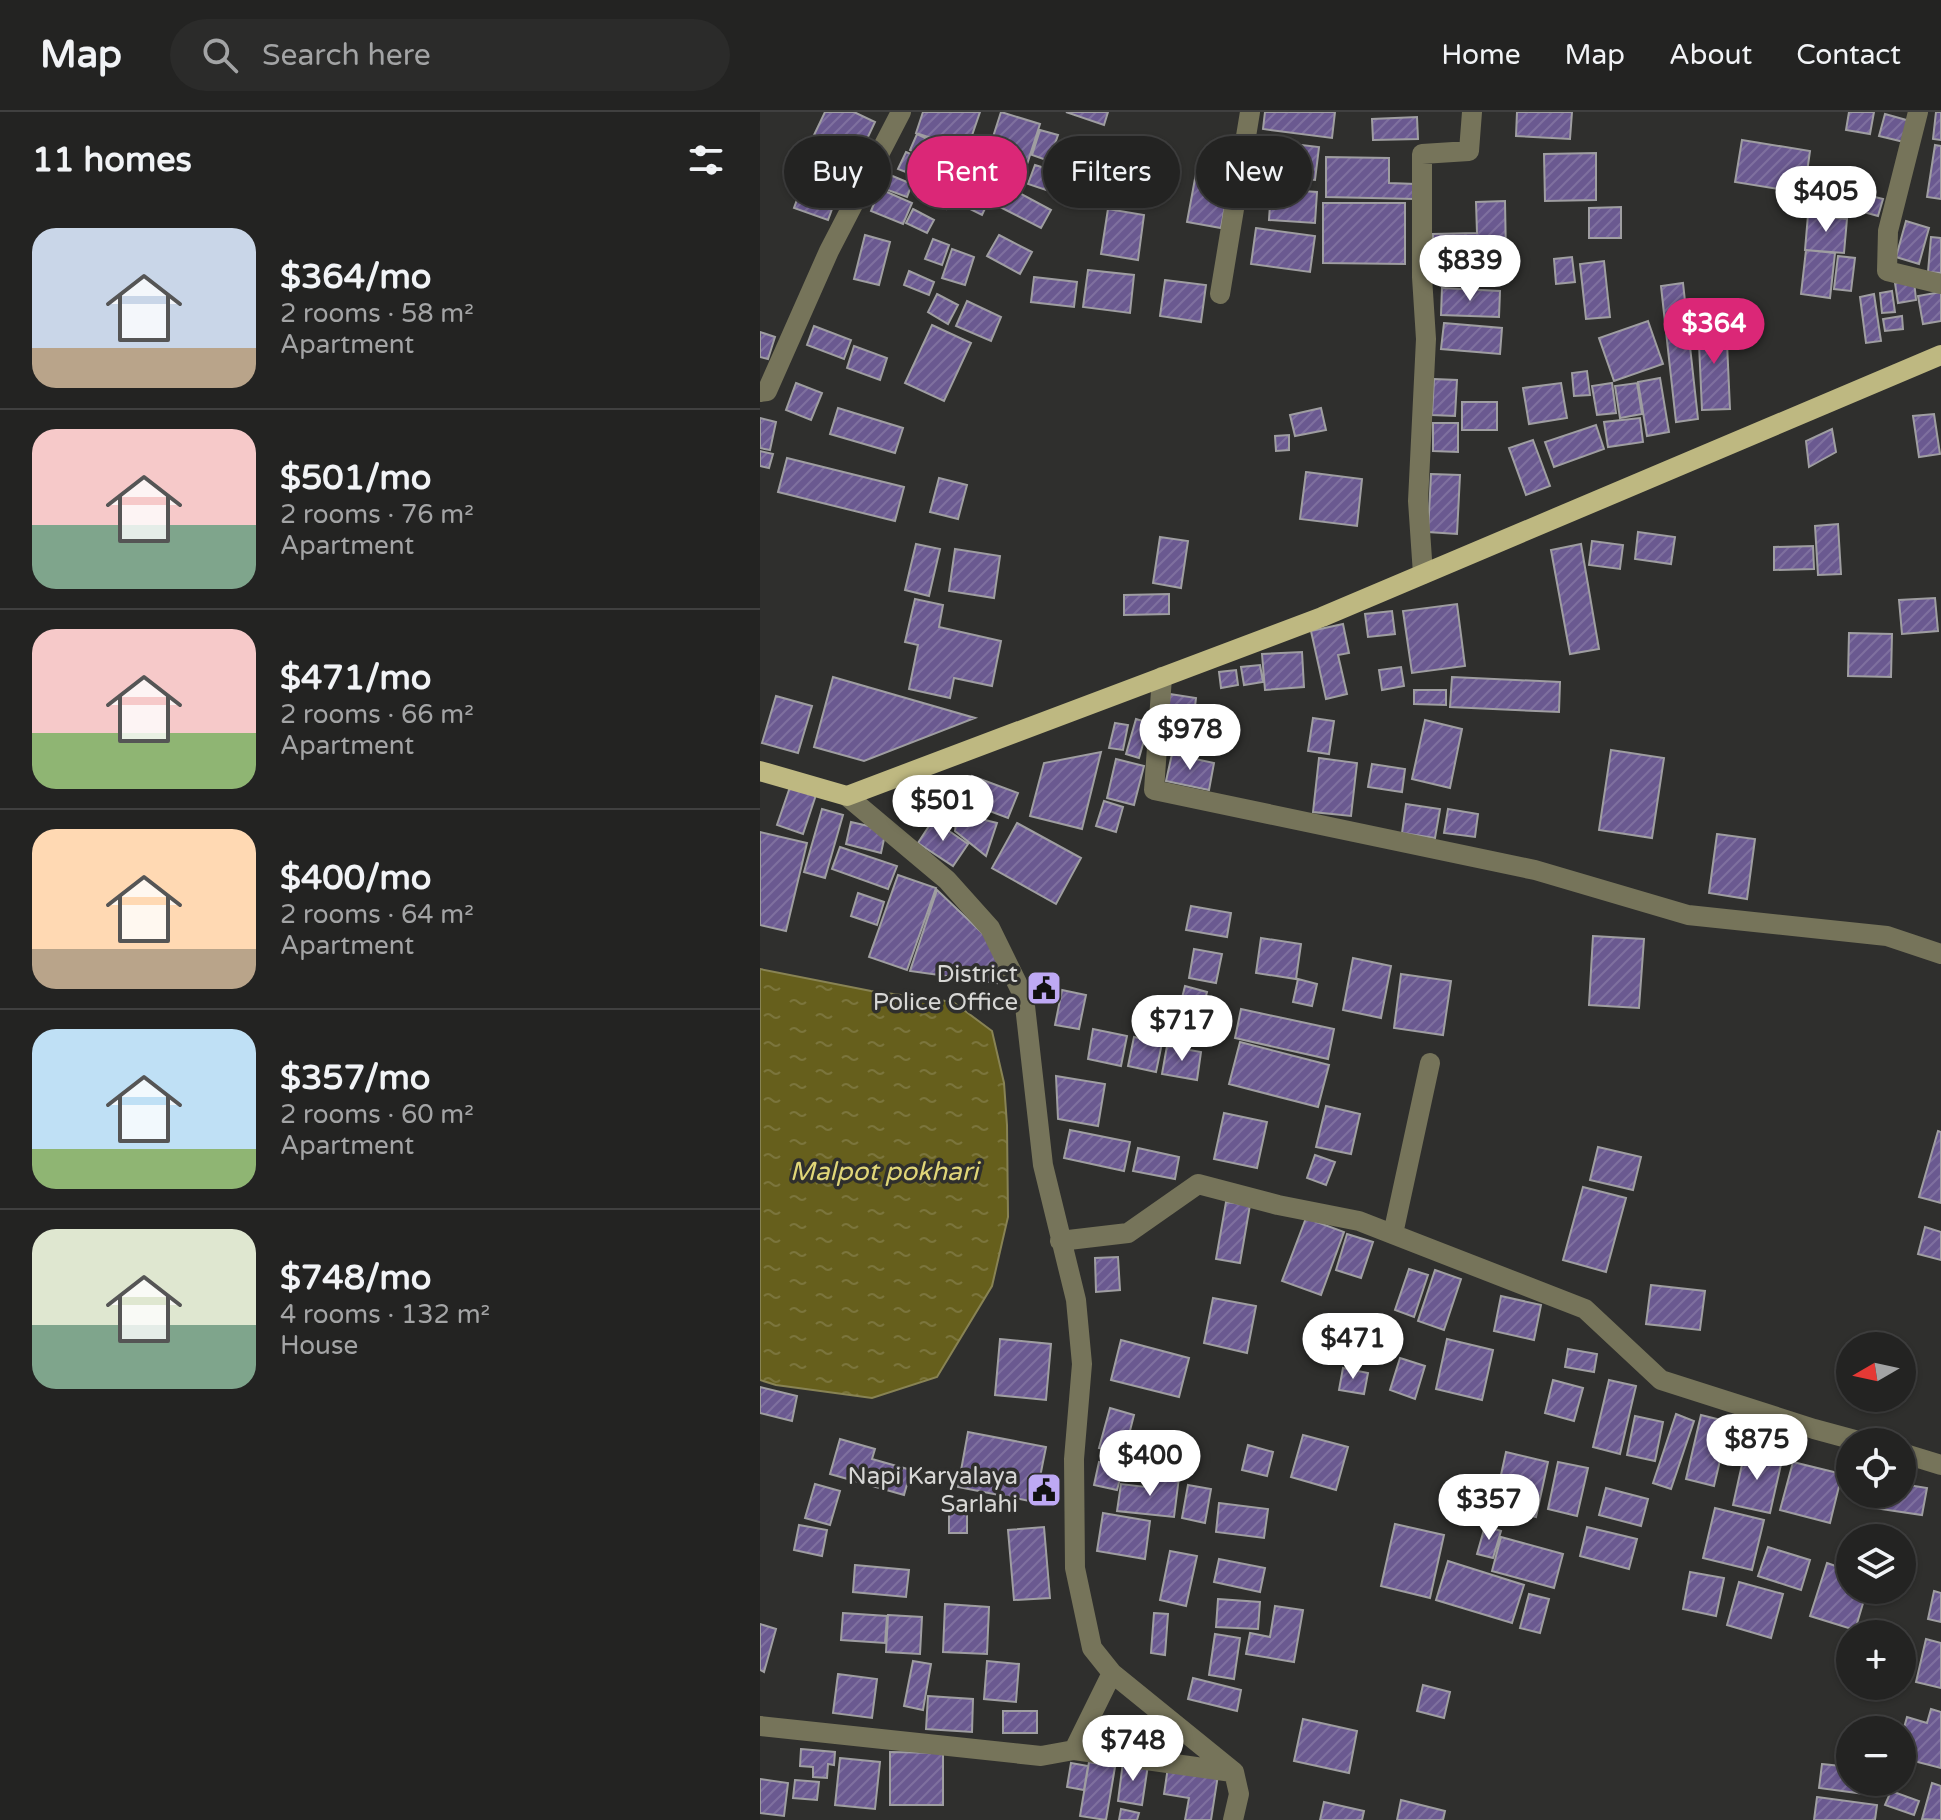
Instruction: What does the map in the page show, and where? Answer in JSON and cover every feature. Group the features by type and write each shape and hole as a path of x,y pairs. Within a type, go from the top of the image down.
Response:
{"main road":[{"path":"760,771 847,796 1322,617 1941,355"}],"street":[{"path":"760,392 767,391 829,251 901,112"},
{"path":"1220,294 1250,112"},
{"path":"1423,574 1418,501 1426,339 1422,277 1422,154 1469,151 1472,112"},
{"path":"1918,112 1888,231 1887,271 1941,284"},
{"path":"1162,677 1154,790 1535,870 1688,915 1887,936 1941,954"},
{"path":"847,796 947,880 990,928 1024,997 1043,1165 1076,1300 1082,1364 1074,1459 1075,1568 1092,1648 1112,1673 1234,1772 1239,1794 1233,1820"},
{"path":"1393,1234 1430,1063"},
{"path":"1060,1241 1128,1233 1198,1184 1278,1205 1359,1221 1585,1309 1661,1380 1836,1435"},
{"path":"1916,1457 1941,1465"},
{"path":"1074,1750 1112,1673"},
{"path":"760,1726 1041,1756 1074,1750 1234,1772"}],"water":[{"name":"Malpot pokhari","path":"760,969 871,991 953,1002 992,1031 1004,1083 1008,1217 992,1286 937,1377 872,1398 760,1380"}],"building":[{"path":"825,112 854,112 875,122 868,136 814,135"},
{"path":"923,112 980,112 972,136 925,136 916,133"},
{"path":"1001,112 1040,124 1027,164 1027,136 993,136"},
{"path":"1066,112 1108,112 1104,125"},
{"path":"1265,112 1335,112 1332,138 1263,129"},
{"path":"1517,112 1572,112 1570,139 1516,136"},
{"path":"1849,112 1874,112 1870,134 1846,130"},
{"path":"1936,112 1941,112 1941,140 1933,139"},
{"path":"1885,114 1910,121 1904,142 1879,136"},
{"path":"1417,117 1418,139 1373,140 1372,119"},
{"path":"1040,130 1058,135 1043,136 1043,159 1032,155"},
{"path":"1742,140 1810,151 1804,193 1735,182"},
{"path":"1935,145 1941,146 1941,199 1927,197"},
{"path":"1312,146 1319,147 1315,180 1312,180"},
{"path":"906,152 907,152 907,173 898,169"},
{"path":"1596,153 1596,200 1545,201 1544,154"},
{"path":"1326,157 1389,158 1389,183 1416,184 1415,199 1326,197"},
{"path":"1035,165 1043,168 1043,189 1028,184"},
{"path":"1196,173 1196,208 1225,208 1221,228 1187,222"},
{"path":"891,175 907,182 907,197 891,191"},
{"path":"1846,190 1883,199 1878,216 1842,206"},
{"path":"1312,192 1317,192 1315,223 1269,220 1270,208 1312,208"},
{"path":"891,194 907,201 907,208 910,208 903,224 871,211 872,208 891,208"},
{"path":"1027,197 1051,210 1041,228 1002,208 1027,208"},
{"path":"1505,201 1506,258 1433,260 1433,234 1477,233 1476,202"},
{"path":"1323,203 1405,203 1405,264 1323,263"},
{"path":"1621,207 1621,238 1589,238 1589,208"},
{"path":"794,208 832,208 828,220"},
{"path":"968,208 985,208 982,215"},
{"path":"913,209 934,220 927,233 906,223"},
{"path":"1108,209 1144,215 1138,260 1101,254"},
{"path":"1808,215 1847,219 1844,253 1805,250"},
{"path":"1906,221 1929,228 1919,264 1896,257"},
{"path":"1256,228 1315,236 1310,272 1251,264"},
{"path":"865,235 890,242 879,285 854,279"},
{"path":"999,235 1032,252 1020,274 987,256"},
{"path":"1931,237 1941,238 1941,273 1928,272"},
{"path":"933,239 949,245 942,265 925,259"},
{"path":"952,249 974,257 965,285 942,278"},
{"path":"1806,250 1835,253 1830,298 1801,294"},
{"path":"1838,256 1855,258 1851,291 1834,289"},
{"path":"1572,257 1575,282 1556,284 1554,259"},
{"path":"1604,261 1610,317 1586,319 1580,264"},
{"path":"1088,270 1134,275 1130,313 1083,307"},
{"path":"909,271 934,282 929,295 904,285"},
{"path":"1034,277 1077,282 1074,307 1031,302"},
{"path":"1165,280 1206,285 1201,322 1160,316"},
{"path":"1914,280 1916,300 1898,303 1895,283"},
{"path":"1683,283 1698,419 1676,422 1661,286"},
{"path":"1442,288 1500,291 1499,317 1441,315"},
{"path":"1892,291 1895,312 1882,313 1880,293"},
{"path":"1941,292 1941,321 1923,324 1918,296"},
{"path":"937,294 958,305 948,324 928,312"},
{"path":"1874,294 1881,341 1866,343 1860,297"},
{"path":"967,301 1001,317 991,341 956,326"},
{"path":"1902,316 1903,329 1885,331 1883,319"},
{"path":"1648,321 1663,364 1614,381 1599,338"},
{"path":"1726,321 1730,409 1702,410 1698,322"},
{"path":"1444,323 1502,328 1500,354 1441,349"},
{"path":"932,325 971,343 944,401 905,383"},
{"path":"814,326 851,340 844,359 807,345"},
{"path":"760,332 775,337 768,359 760,357"},
{"path":"854,346 887,358 880,380 847,368"},
{"path":"1587,371 1590,395 1574,396 1572,373"},
{"path":"1660,378 1669,432 1647,436 1638,382"},
{"path":"1434,379 1457,380 1455,416 1432,415"},
{"path":"796,383 822,393 811,420 786,410"},
{"path":"1561,383 1567,418 1529,424 1523,388"},
{"path":"1612,383 1616,413 1597,415 1592,386"},
{"path":"1637,383 1642,414 1620,418 1615,386"},
{"path":"1462,402 1497,402 1497,430 1462,430"},
{"path":"838,408 903,428 895,453 830,434"},
{"path":"1321,408 1326,430 1295,436 1290,415"},
{"path":"1934,414 1940,454 1919,457 1913,416"},
{"path":"760,418 776,422 770,450 760,448"},
{"path":"1640,418 1643,442 1608,447 1604,422"},
{"path":"1433,423 1458,423 1458,452 1433,451"},
{"path":"1596,425 1604,449 1554,467 1545,442"},
{"path":"1832,429 1836,452 1809,467 1806,441"},
{"path":"1289,435 1289,450 1276,451 1275,436"},
{"path":"1533,440 1550,486 1526,495 1509,448"},
{"path":"760,451 773,454 769,468 760,466"},
{"path":"787,458 904,487 895,521 778,492"},
{"path":"1306,472 1362,479 1357,526 1300,519"},
{"path":"1431,474 1460,475 1457,534 1428,532"},
{"path":"939,478 967,485 958,519 930,512"},
{"path":"1838,524 1841,574 1818,575 1815,526"},
{"path":"1638,532 1675,537 1671,564 1635,559"},
{"path":"1160,537 1188,541 1181,588 1153,583"},
{"path":"1592,541 1623,545 1620,569 1589,565"},
{"path":"916,544 940,549 929,596 905,590"},
{"path":"1581,544 1599,649 1570,654 1551,550"},
{"path":"1813,546 1814,569 1774,570 1774,547"},
{"path":"955,549 1000,556 994,598 949,591"},
{"path":"1169,594 1169,614 1124,615 1124,595"},
{"path":"1935,598 1938,631 1902,634 1899,600"},
{"path":"915,599 943,605 939,627 1001,641 992,686 954,678 950,698 909,689 918,645 905,642"},
{"path":"1457,604 1465,666 1412,673 1403,611"},
{"path":"1392,611 1395,634 1368,637 1365,614"},
{"path":"1343,624 1349,653 1338,655 1347,694 1326,699 1311,631"},
{"path":"1849,633 1892,634 1891,677 1848,676"},
{"path":"1302,652 1304,687 1265,690 1262,654"},
{"path":"1260,665 1263,682 1244,685 1241,667"},
{"path":"1401,667 1404,686 1382,690 1379,670"},
{"path":"1236,670 1238,685 1221,688 1219,672"},
{"path":"833,677 975,718 864,761 814,747"},
{"path":"1452,677 1560,682 1559,712 1450,707"},
{"path":"1414,690 1446,690 1446,705 1414,704"},
{"path":"1170,694 1196,698 1191,739 1165,735"},
{"path":"776,696 812,706 798,753 762,743"},
{"path":"1313,718 1334,721 1329,754 1308,751"},
{"path":"1136,719 1149,723 1139,758 1126,754"},
{"path":"1425,720 1462,729 1450,788 1412,779"},
{"path":"1115,723 1128,725 1123,750 1109,748"},
{"path":"1611,750 1664,758 1652,838 1599,830"},
{"path":"1101,752 1082,829 1030,816 1044,763"},
{"path":"1172,754 1214,763 1209,790 1166,781"},
{"path":"1319,758 1357,763 1351,816 1313,812"},
{"path":"1116,759 1144,766 1134,805 1107,798"},
{"path":"1372,764 1405,769 1402,792 1368,787"},
{"path":"972,776 1018,793 1008,818 963,801"},
{"path":"790,787 816,795 803,834 777,825"},
{"path":"1104,801 1123,807 1116,832 1096,826"},
{"path":"1406,804 1440,809 1435,838 1402,833"},
{"path":"822,809 843,815 825,878 804,872"},
{"path":"1448,809 1478,814 1475,837 1444,833"},
{"path":"957,813 997,823 986,856 955,831"},
{"path":"933,820 968,844 953,866 918,843"},
{"path":"851,822 886,830 881,853 846,844"},
{"path":"1017,823 1081,858 1056,904 992,868"},
{"path":"760,832 807,843 786,931 760,925"},
{"path":"1717,834 1755,839 1747,899 1709,893"},
{"path":"840,847 897,866 888,889 832,869"},
{"path":"898,875 936,888 907,970 869,957"},
{"path":"937,890 1000,950 997,983 910,971"},
{"path":"858,893 884,902 877,925 851,916"},
{"path":"1191,906 1231,913 1227,937 1186,930"},
{"path":"1593,936 1644,939 1639,1008 1589,1005"},
{"path":"1261,938 1301,944 1296,979 1256,973"},
{"path":"1194,949 1222,954 1216,983 1189,978"},
{"path":"1353,958 1391,966 1381,1018 1343,1010"},
{"path":"1401,974 1451,981 1443,1035 1394,1028"},
{"path":"1298,979 1317,984 1312,1006 1293,1002"},
{"path":"1185,986 1207,992 1202,1011 1180,1006"},
{"path":"1062,990 1086,995 1079,1029 1055,1025"},
{"path":"1241,1009 1334,1029 1328,1059 1235,1038"},
{"path":"1093,1029 1127,1036 1121,1066 1088,1059"},
{"path":"1134,1037 1162,1043 1156,1072 1128,1066"},
{"path":"1240,1042 1329,1065 1318,1107 1229,1084"},
{"path":"1167,1046 1201,1052 1197,1080 1162,1074"},
{"path":"1056,1076 1105,1084 1098,1126 1058,1119"},
{"path":"1326,1106 1360,1114 1351,1154 1316,1147"},
{"path":"1224,1113 1267,1122 1257,1168 1214,1159"},
{"path":"1070,1130 1130,1142 1124,1171 1064,1158"},
{"path":"1938,1131 1941,1132 1941,1203 1919,1197"},
{"path":"1598,1147 1641,1157 1633,1190 1590,1180"},
{"path":"1138,1148 1179,1157 1175,1179 1133,1171"},
{"path":"1315,1155 1335,1162 1326,1185 1307,1178"},
{"path":"1583,1187 1626,1198 1606,1272 1563,1260"},
{"path":"1226,1202 1250,1205 1240,1263 1216,1259"},
{"path":"1306,1218 1344,1232 1321,1295 1282,1281"},
{"path":"1925,1227 1941,1232 1941,1260 1918,1254"},
{"path":"1347,1234 1373,1242 1361,1278 1336,1270"},
{"path":"1118,1257 1120,1290 1096,1292 1095,1258"},
{"path":"1409,1269 1428,1275 1414,1317 1395,1310"},
{"path":"1435,1270 1461,1279 1444,1330 1418,1321"},
{"path":"1651,1285 1705,1291 1700,1330 1646,1324"},
{"path":"1501,1296 1541,1305 1534,1340 1494,1331"},
{"path":"1213,1298 1256,1306 1247,1353 1204,1343"},
{"path":"1000,1339 1051,1344 1046,1400 995,1395"},
{"path":"1447,1339 1493,1350 1482,1400 1436,1389"},
{"path":"1121,1340 1189,1358 1179,1397 1111,1380"},
{"path":"1568,1349 1597,1354 1594,1372 1565,1367"},
{"path":"1400,1358 1425,1366 1415,1399 1390,1390"},
{"path":"1343,1368 1368,1373 1364,1394 1339,1390"},
{"path":"1553,1380 1583,1388 1574,1421 1545,1413"},
{"path":"1609,1380 1636,1386 1620,1454 1593,1447"},
{"path":"760,1387 797,1396 792,1421 760,1413"},
{"path":"1110,1408 1134,1415 1124,1454 1099,1448"},
{"path":"1676,1414 1694,1421 1671,1489 1653,1483"},
{"path":"1701,1415 1729,1422 1714,1486 1686,1479"},
{"path":"1635,1416 1663,1422 1655,1461 1627,1455"},
{"path":"968,1432 1046,1447 1035,1502 958,1487"},
{"path":"1303,1435 1348,1447 1336,1490 1291,1477"},
{"path":"840,1439 875,1449 872,1459 911,1470 904,1495 830,1474"},
{"path":"1248,1445 1273,1452 1267,1476 1242,1470"},
{"path":"1745,1451 1782,1460 1770,1513 1733,1505"},
{"path":"1506,1452 1548,1462 1536,1517 1494,1507"},
{"path":"1099,1462 1123,1467 1117,1490 1094,1485"},
{"path":"1558,1462 1588,1468 1577,1516 1548,1509"},
{"path":"1793,1462 1836,1473 1836,1498 1830,1523 1780,1510"},
{"path":"1156,1475 1179,1477 1174,1517 1117,1511 1121,1484 1154,1488"},
{"path":"815,1484 840,1491 830,1525 805,1518"},
{"path":"1188,1485 1211,1489 1205,1523 1182,1518"},
{"path":"1916,1486 1927,1488 1922,1515 1874,1508 1916,1508"},
{"path":"1606,1488 1648,1499 1641,1526 1599,1515"},
{"path":"1219,1503 1268,1509 1264,1538 1216,1532"},
{"path":"949,1506 967,1506 967,1533 949,1533"},
{"path":"1715,1508 1764,1520 1752,1570 1703,1558"},
{"path":"1103,1513 1150,1521 1145,1559 1097,1551"},
{"path":"1395,1524 1444,1535 1430,1598 1381,1586"},
{"path":"799,1525 827,1530 822,1556 794,1550"},
{"path":"1485,1526 1501,1531 1493,1558 1477,1554"},
{"path":"1044,1527 1050,1598 1014,1600 1008,1530"},
{"path":"1587,1527 1637,1539 1629,1569 1580,1556"},
{"path":"1501,1537 1563,1554 1554,1588 1492,1571"},
{"path":"1768,1547 1810,1560 1801,1590 1758,1576"},
{"path":"1170,1551 1197,1556 1186,1606 1160,1600"},
{"path":"1219,1559 1265,1568 1260,1592 1214,1582"},
{"path":"1448,1561 1524,1585 1512,1623 1436,1600"},
{"path":"1827,1563 1836,1566 1836,1604 1863,1604 1858,1620 1836,1620 1836,1624 1810,1616"},
{"path":"855,1565 909,1570 906,1597 853,1592"},
{"path":"1690,1572 1724,1578 1716,1616 1683,1609"},
{"path":"1739,1582 1783,1594 1771,1638 1727,1625"},
{"path":"1934,1591 1941,1593 1941,1622 1928,1619"},
{"path":"1529,1594 1549,1599 1540,1633 1520,1628"},
{"path":"1218,1599 1260,1602 1258,1629 1216,1627"},
{"path":"945,1604 989,1607 987,1654 943,1652"},
{"path":"1275,1606 1303,1610 1294,1662 1246,1654 1250,1633 1270,1637"},
{"path":"843,1613 887,1616 885,1643 841,1640"},
{"path":"1154,1613 1168,1614 1165,1655 1151,1653"},
{"path":"888,1615 922,1617 920,1654 886,1652"},
{"path":"760,1624 776,1629 764,1672 760,1670"},
{"path":"1215,1634 1240,1638 1234,1679 1209,1675"},
{"path":"1926,1639 1941,1643 1941,1688 1916,1682"},
{"path":"913,1661 931,1664 923,1710 904,1706"},
{"path":"987,1661 1019,1664 1016,1702 984,1699"},
{"path":"838,1674 877,1679 872,1718 833,1713"},
{"path":"1193,1678 1241,1690 1237,1711 1188,1699"},
{"path":"1423,1685 1450,1692 1444,1718 1417,1711"},
{"path":"928,1696 973,1699 972,1732 926,1729"},
{"path":"1931,1709 1941,1712 1941,1768 1916,1762 1916,1720 1927,1723"},
{"path":"1003,1711 1037,1711 1037,1733 1003,1733"},
{"path":"1303,1719 1357,1731 1349,1773 1294,1761"},
{"path":"801,1749 835,1752 834,1765 828,1764 827,1778 813,1777 813,1767 800,1766"},
{"path":"890,1752 943,1753 943,1805 890,1805"},
{"path":"840,1758 880,1762 875,1809 835,1805"},
{"path":"1089,1762 1115,1767 1106,1820 1080,1816"},
{"path":"1123,1762 1148,1765 1142,1805 1118,1801"},
{"path":"1071,1763 1088,1766 1084,1790 1067,1787"},
{"path":"1822,1764 1836,1766 1836,1790 1819,1788"},
{"path":"1168,1767 1218,1775 1211,1820 1185,1820 1189,1798 1164,1794"},
{"path":"760,1779 788,1783 784,1816 760,1813"},
{"path":"795,1780 819,1782 817,1800 793,1798"},
{"path":"1932,1783 1941,1786 1941,1820 1922,1819"},
{"path":"1889,1796 1905,1796 1919,1801 1914,1815 1885,1805"},
{"path":"1817,1797 1877,1805 1875,1820 1814,1820"},
{"path":"1401,1800 1445,1811 1443,1820 1397,1820"},
{"path":"1324,1802 1364,1811 1362,1820 1320,1820"},
{"path":"1121,1809 1139,1813 1137,1820 1119,1820"}],"place":[{"name":"District Police Office","path":"1044,988"},
{"name":"Napi Karyalaya Sarlahi","path":"1044,1490"}]}
